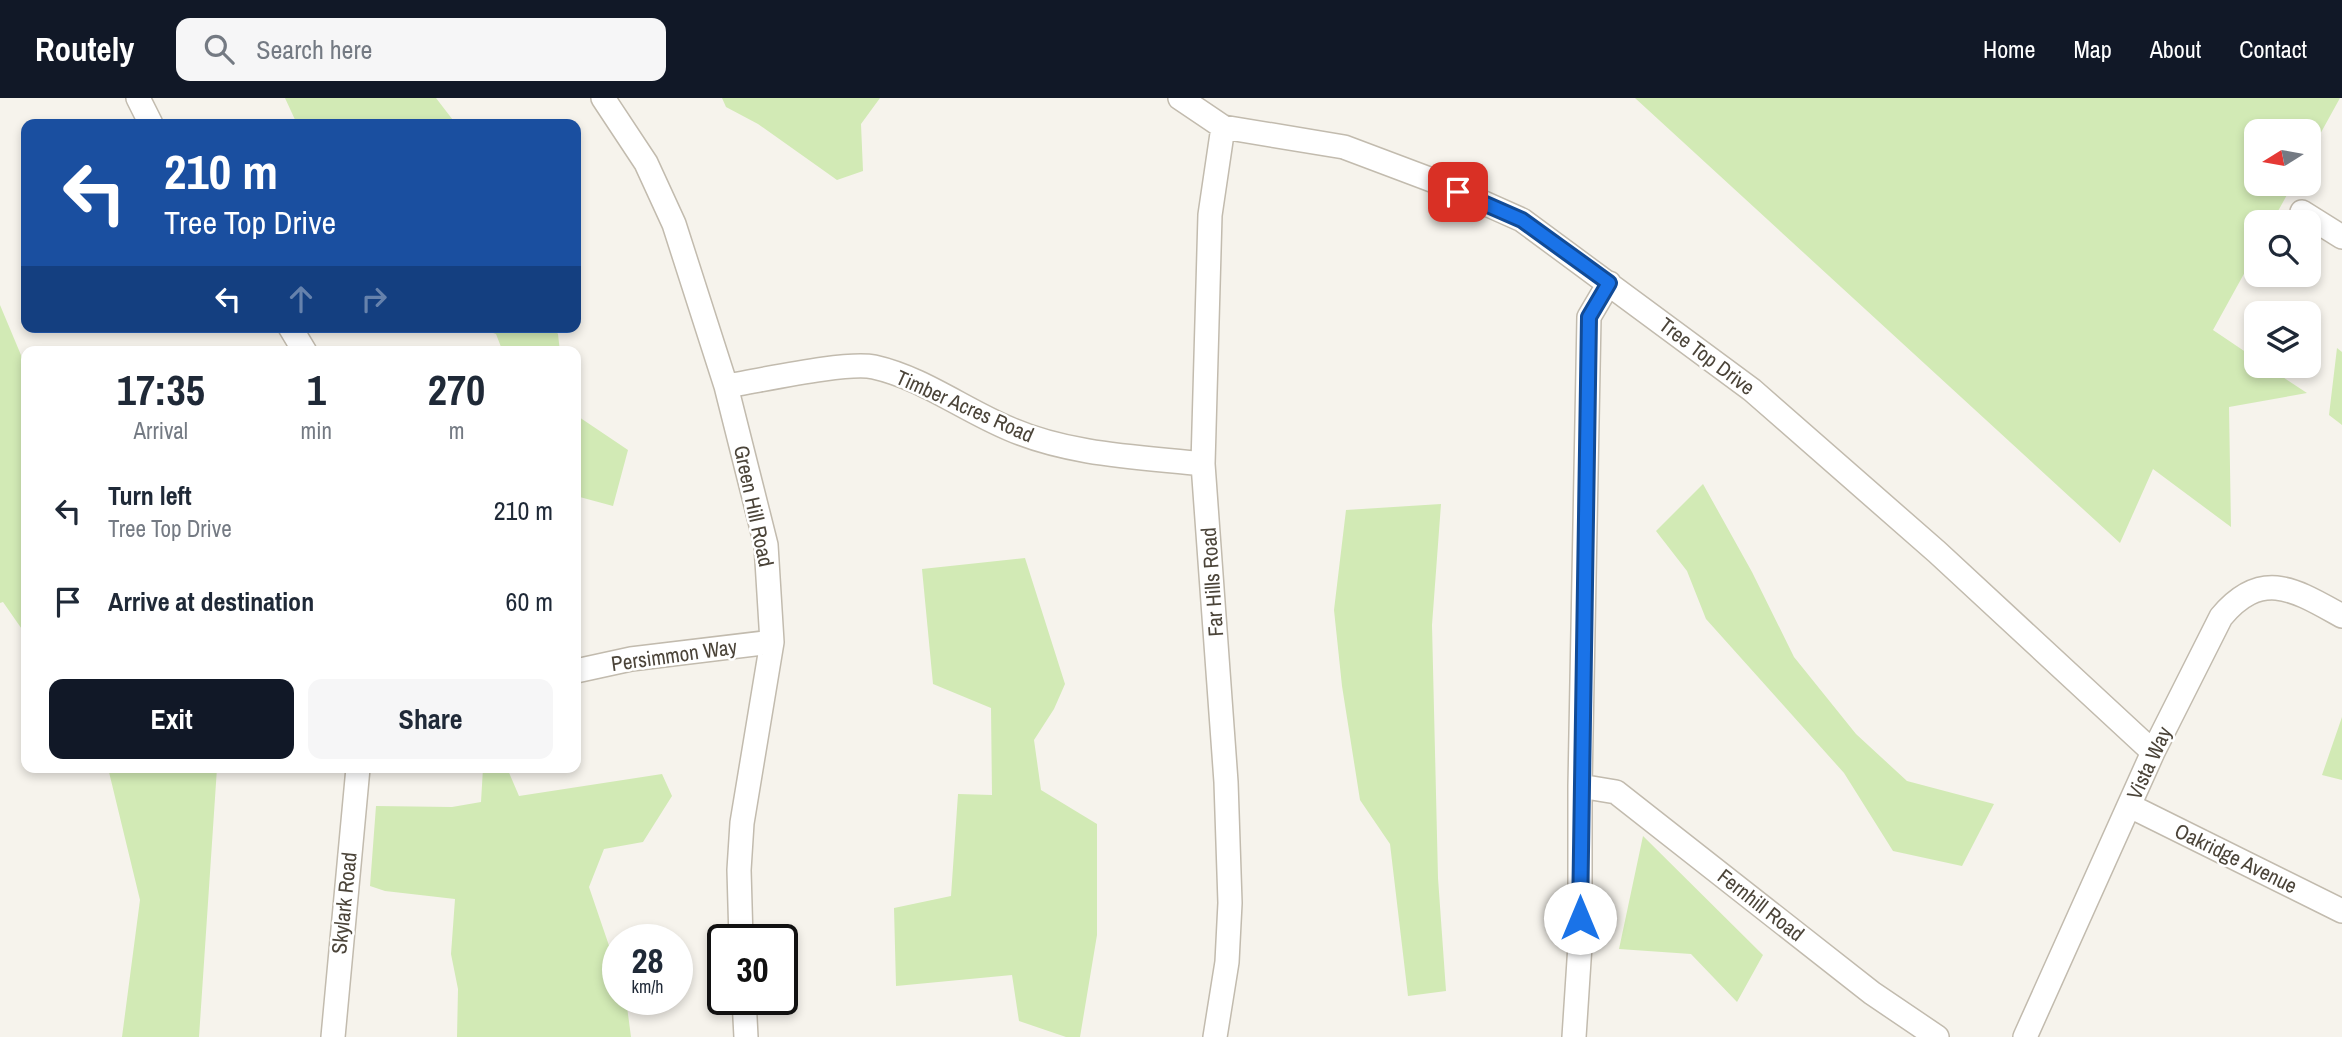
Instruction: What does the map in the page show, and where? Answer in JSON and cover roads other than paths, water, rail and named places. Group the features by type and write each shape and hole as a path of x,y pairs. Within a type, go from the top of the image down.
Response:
{"street":[{"path":"138,98 148,119"},
{"name":"Green Hill Road","path":"603,98 646,163 674,224 726,386 766,545 772,642 742,823 739,870 741,924"},
{"name":"Tree Top Drive","path":"1180,98 1223,127 1344,147 1437,182 1522,220 1752,390 1937,552 2153,751"},
{"name":"Far Hills Road","path":"1215,1037 1227,962 1230,903 1226,782 1203,464 1210,215 1223,127"},
{"path":"2321,224 2342,237"},
{"path":"1574,1037 1580,945 1580,786 1589,317 1609,283"},
{"name":"Timber Acres Road","path":"726,386 842,368 872,367 916,382 1012,430 1062,446 1203,464"},
{"name":"Vista Way","path":"2025,1037 2153,751 2221,617 2235,600 2248,592 2284,587 2342,616"},
{"name":"Persimmon Way","path":"581,670 631,659 772,642"},
{"name":"Skylark Road","path":"333,1037 358,773"},
{"name":"Fernhill Road","path":"1580,786 1616,792 1872,993 1937,1037"},
{"name":"Oakridge Avenue","path":"2130,806 2342,911"},
{"path":"745,1015 746,1037"}]}
